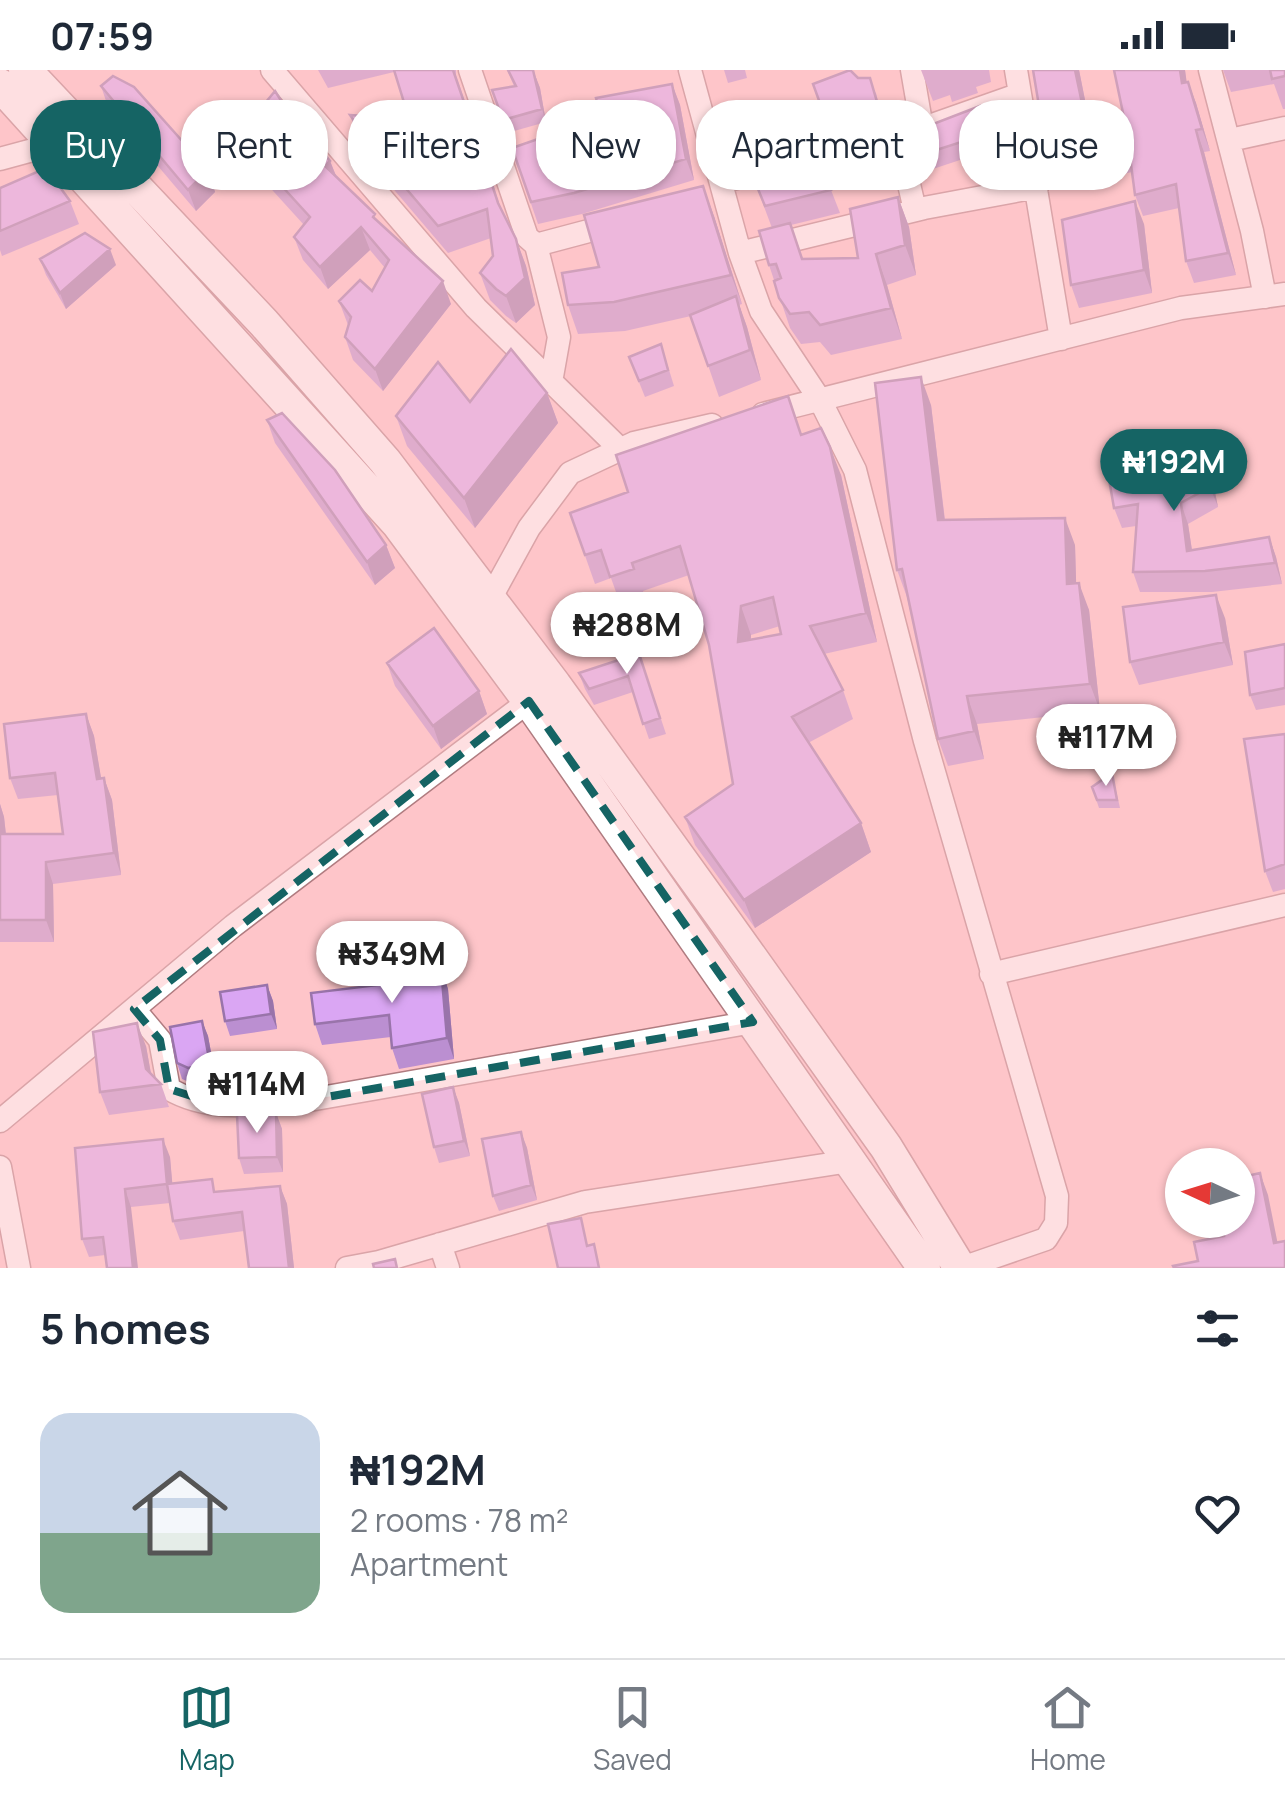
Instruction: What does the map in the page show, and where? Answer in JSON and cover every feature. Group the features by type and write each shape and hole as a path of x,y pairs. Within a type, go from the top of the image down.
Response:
{"main road":[{"path":"26,70 264,323 385,461 490,599 886,1147 961,1268"},
{"path":"0,84 30,117"},
{"path":"96,190 398,524 529,701 924,1268"}],"street":[{"path":"272,70 476,308 620,449"},
{"path":"470,70 527,237 536,245 559,337 551,382"},
{"path":"690,70 718,194 761,311 820,400 855,470 990,974 1058,1196 1056,1223 1046,1240 961,1268"},
{"path":"912,70 917,100"},
{"path":"1016,70 1021,100"},
{"path":"490,599 529,528 570,473 620,449 1181,308 1275,295 1210,70"},
{"path":"939,122 1020,94"},
{"path":"1230,140 1285,128"},
{"path":"0,159 30,151"},
{"path":"718,194 731,190"},
{"path":"910,190 915,210"},
{"path":"740,253 915,210 1017,190"},
{"path":"1038,190 1061,339"},
{"path":"536,245 639,218"},
{"path":"0,1121 233,926 529,701"},
{"path":"990,974 1285,904"},
{"path":"134,1009 160,1040 169,1089 224,1106 298,1102 753,1022"},
{"path":"347,1268 585,1202 850,1161"},
{"path":"0,1168 19,1268"},
{"path":"440,1244 448,1268"}],"highlighted area":[{"path":"529,701 753,1022 298,1102 223,1106 169,1089 160,1040 134,1009"}],"building":[{"path":"394,70 453,70 463,100 403,100"},
{"path":"508,70 533,70 540,100 536,100 536,111 516,116 516,100 496,100 492,90 516,86"},
{"path":"850,70 858,78 870,78 876,100 819,100 813,84"},
{"path":"1033,70 1075,70 1081,100 1038,100"},
{"path":"1114,70 1180,70 1182,83 1188,82 1202,129 1196,130 1228,253 1186,261 1176,184 1135,195 1134,100 1120,100"},
{"path":"1270,70 1285,70 1285,76 1272,79"},
{"path":"113,76 134,87 146,100 113,100 101,86"},
{"path":"672,84 675,100 597,100"},
{"path":"676,105 686,159 676,162"},
{"path":"959,114 959,143 939,149 939,122"},
{"path":"161,117 181,140 181,182 161,158"},
{"path":"536,140 536,190 584,190 531,202 516,159 516,147"},
{"path":"328,169 375,214 373,217 443,281 375,369 345,337 351,317 339,301 360,280 372,291 389,260 361,227 320,267 294,237 310,217 285,190 328,190"},
{"path":"30,175 30,190 62,190 70,201 0,231 0,188"},
{"path":"696,188 704,190 731,275 614,302 568,305 562,273 599,267 584,215"},
{"path":"407,190 494,190 516,239 525,278 506,296 480,273 493,256 487,209 438,226"},
{"path":"758,190 831,190 765,206"},
{"path":"898,197 905,245 876,254 891,308 820,325 809,312 790,314 779,298 774,281 781,278 776,264 769,265 759,231 790,223 802,259 858,258 850,209"},
{"path":"1135,201 1144,270 1071,285 1062,220"},
{"path":"85,233 110,249 60,293 40,259"},
{"path":"736,296 750,350 708,366 690,315"},
{"path":"661,344 668,370 639,381 629,357"},
{"path":"511,349 547,393 464,498 396,416 438,362 470,402"},
{"path":"921,377 938,520 1065,518 1067,584 1079,583 1090,684 967,696 974,731 938,739 902,569 897,570 875,383"},
{"path":"788,396 801,435 821,428 830,447 866,613 810,626 843,690 792,717 861,823 744,900 685,817 733,784 709,645 680,546 632,563 634,569 610,577 601,550 585,555 570,513 628,492 616,455","holes":["773,597 781,634 738,642 741,606"]},
{"path":"282,413 335,470 386,545 367,562 267,420"},
{"path":"1201,443 1210,487 1181,503 1187,551 1269,537 1275,563 1205,571 1133,572 1138,504 1114,508 1106,462 1173,452 1173,448"},
{"path":"1216,595 1224,642 1130,662 1123,607"},
{"path":"434,628 479,691 433,726 387,663"},
{"path":"632,632 660,718 643,724 628,676 589,689 579,673 622,659 616,637"},
{"path":"1285,644 1285,688 1250,695 1245,652"},
{"path":"86,714 97,779 104,778 114,853 46,862 46,920 0,920 0,834 63,834 55,773 10,778 4,724"},
{"path":"1285,734 1285,864 1265,871 1244,739"},
{"path":"1112,773 1117,800 1097,800 1092,787"},
{"path":"441,968 447,1038 392,1048 389,1015 315,1024 311,993 386,984 385,977"},
{"path":"267,985 271,1014 225,1021 220,992"},
{"path":"202,1021 210,1064 188,1068 177,1063 170,1027"},
{"path":"137,1023 146,1069 161,1084 100,1092 93,1032"},
{"path":"453,1087 464,1141 434,1147 422,1094"},
{"path":"276,1113 277,1157 239,1158 237,1115"},
{"path":"521,1132 531,1185 493,1196 482,1139"},
{"path":"163,1139 167,1184 125,1189 133,1268 107,1268 103,1237 82,1239 75,1148"},
{"path":"1260,1173 1274,1243 1285,1241 1285,1268 1174,1268 1198,1261 1194,1242 1255,1238 1255,1174"},
{"path":"212,1179 214,1192 280,1186 289,1268 249,1268 242,1212 173,1221 167,1184"},
{"path":"581,1218 587,1246 594,1244 599,1268 558,1268 548,1224"},
{"path":"395,1259 397,1268 374,1268 373,1264"}]}
